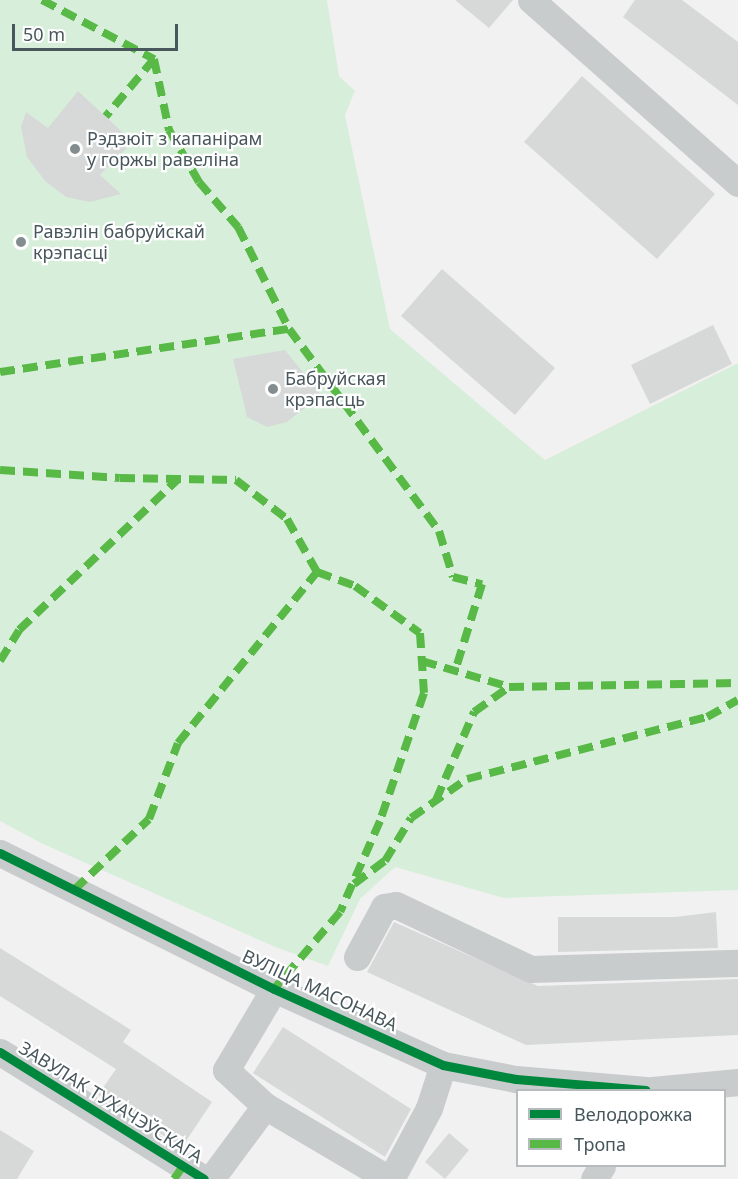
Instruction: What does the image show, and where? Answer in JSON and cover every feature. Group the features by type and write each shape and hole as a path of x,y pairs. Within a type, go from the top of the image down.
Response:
{"street":[{"path":"531,0 738,183"},
{"name":"ВУЛІЦА МАСОНАВА","path":"0,853 274,989 442,1065 516,1079 634,1089"},
{"path":"357,957 384,907 396,904 531,969 738,963"},
{"path":"274,989 226,1070 265,1106 390,1179 429,1108 442,1065"},
{"name":"ЗАВУЛАК ТУХАЧЭЎСКАГА","path":"0,1052 204,1179"},
{"path":"663,1089 738,1082"},
{"path":"211,1179 265,1106"}],"green space":[{"path":"0,0 327,0 339,76 355,91 345,115 390,329 545,460 738,363 738,890 504,898 395,867 360,899 328,966 275,947 43,844 0,821"}],"building":[{"path":"455,0 513,0 489,28"},
{"path":"635,0 682,0 738,42 738,105 623,17"},
{"path":"582,76 715,194 657,259 524,142"},
{"name":"Рэдзюіт з капанірам у горжы равеліна","path":"78,91 133,142 100,175 121,194 90,202 66,197 45,181 27,157 21,127 26,112 48,128"},
{"path":"442,269 555,368 515,415 401,316"},
{"path":"713,325 732,364 650,404 631,365"},
{"path":"285,350 321,395 287,422 267,427 247,417 233,359"},
{"path":"716,912 718,948 558,952 558,917 675,917"},
{"path":"394,922 538,986 738,979 738,1035 526,1045 367,972"},
{"path":"0,948 131,1030 123,1042 212,1102 182,1147 98,1095 116,1069 0,996"},
{"path":"283,1027 411,1109 385,1157 253,1073"},
{"path":"0,1130 34,1151 17,1179 0,1179"},
{"path":"449,1133 469,1150 445,1179 425,1162"}],"marked path":[{"path":"42,0 154,59 106,116"},
{"path":"154,59 169,130 199,182 238,227 289,329 439,531 453,577 482,584 455,671"},
{"path":"0,372 289,329"},
{"path":"0,470 120,478 236,480 287,519 317,572 355,586 420,633 424,693 380,821 340,912 274,989"},
{"path":"0,661 19,630 178,479"},
{"path":"74,890 149,819 178,743 317,572"},
{"path":"422,661 509,687 738,683"},
{"path":"436,800 474,712 509,687"},
{"path":"354,884 385,861 411,818 467,779 707,717 738,700"},
{"path":"174,1179 183,1166"}],"cycle path":[{"path":"0,853 274,989 443,1065 516,1079 634,1089"},
{"path":"0,1052 204,1179"}],"place":[{"name":"Рэдзюіт з капанірам у горжы равеліна","path":"75,149"},
{"name":"Равэлін бабруйскай крэпасці","path":"21,242"},
{"name":"Бабруйская крэпасць","path":"273,389"}]}
